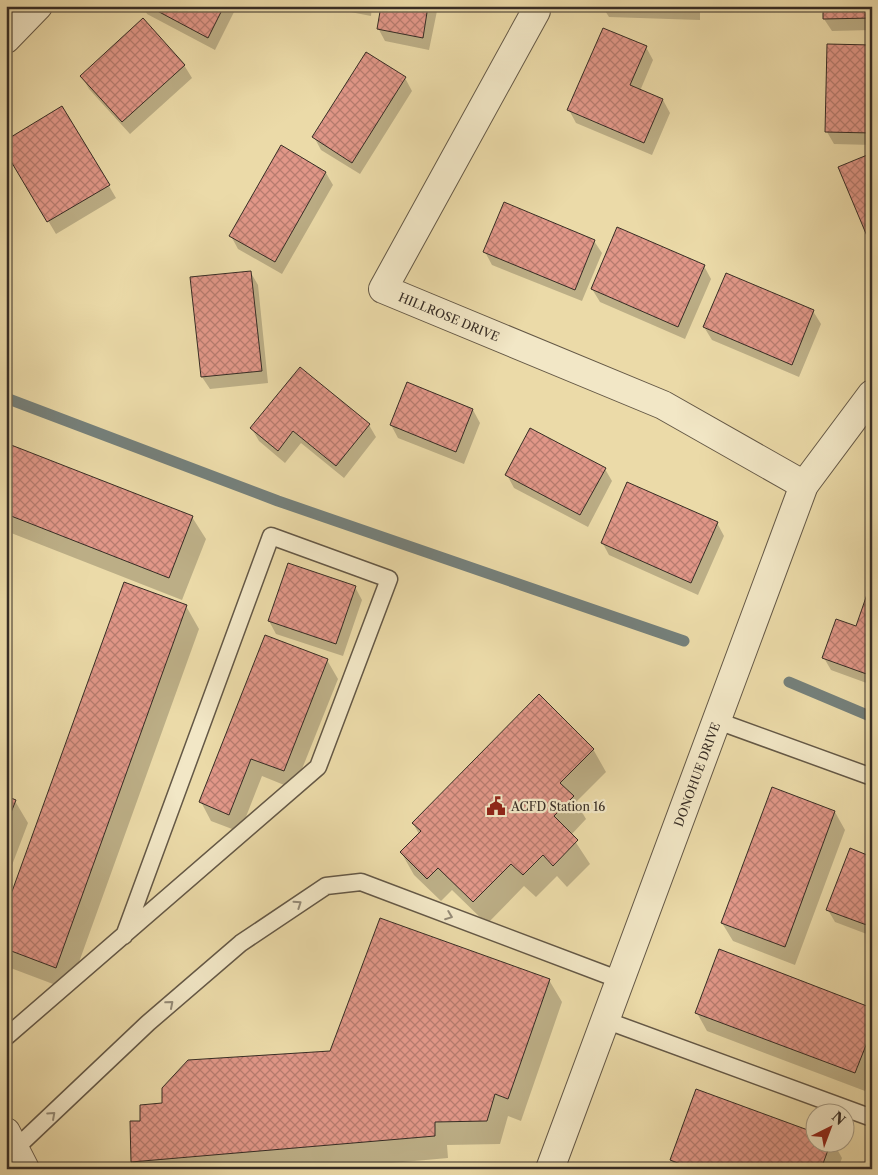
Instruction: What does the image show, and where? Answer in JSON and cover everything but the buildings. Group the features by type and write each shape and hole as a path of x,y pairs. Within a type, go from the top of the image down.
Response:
{"street":[{"path":"6,39 38,6"},
{"name":"HILLROSE DRIVE","path":"536,6 536,11 383,289 663,405 804,485"},
{"name":"DONOHUE DRIVE","path":"550,1169 715,720 804,485 872,394"}],"lane":[{"path":"6,1037 124,936 318,767 389,579 271,536 124,936"},
{"path":"715,720 872,776"},
{"path":"16,1150 148,1023 241,943 326,886 361,882 620,980"},
{"path":"605,1020 872,1118"}],"waterway":[{"path":"6,398 278,501 684,641"},
{"path":"789,682 872,717"}],"place":[{"name":"ACFD Station 16","path":"496,806"}]}
